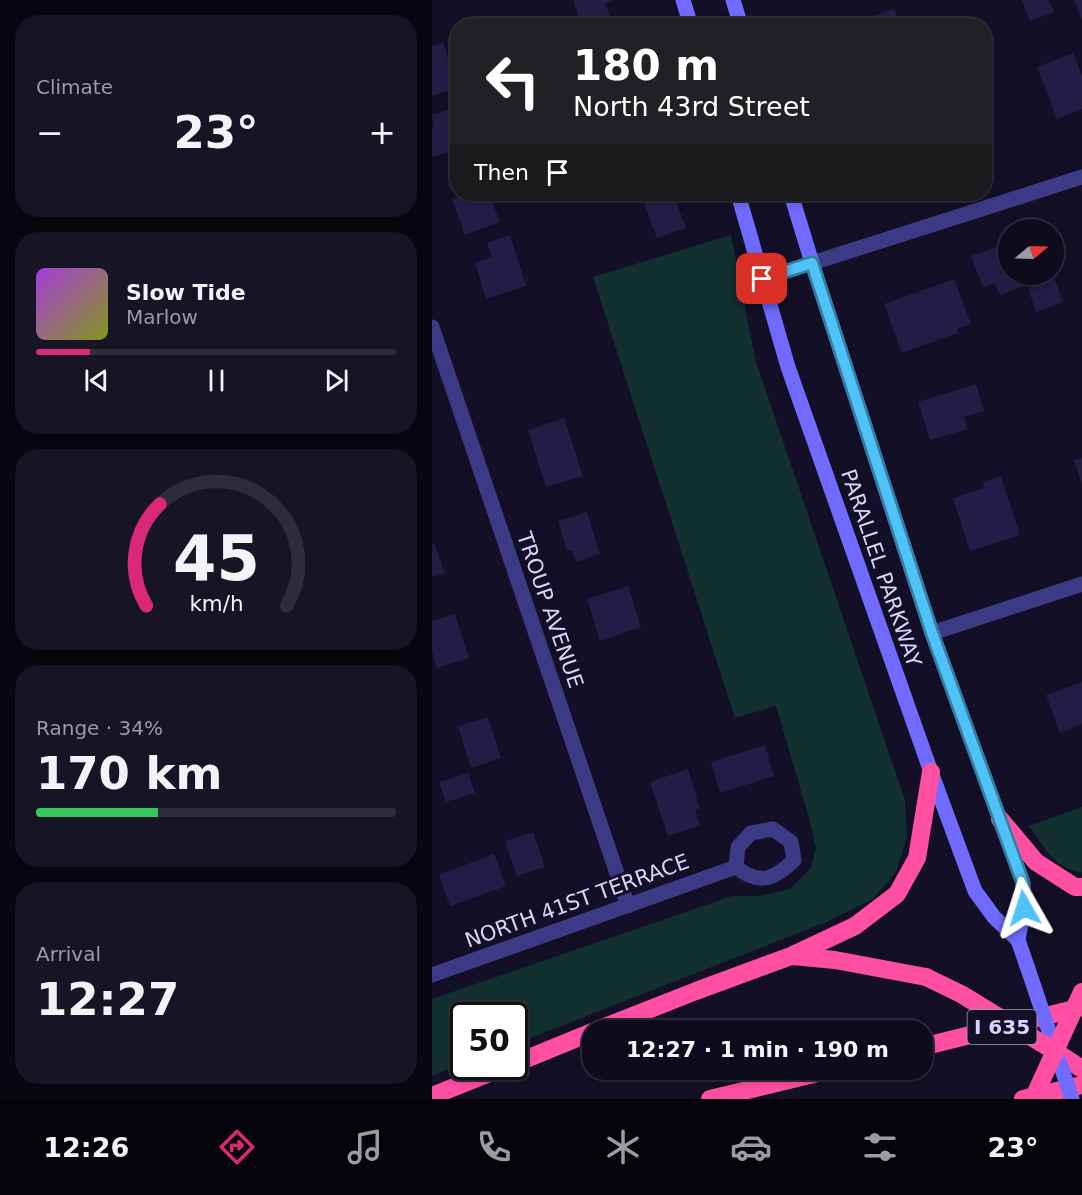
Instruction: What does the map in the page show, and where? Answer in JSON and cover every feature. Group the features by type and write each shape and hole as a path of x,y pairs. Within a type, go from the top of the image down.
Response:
{"highway":[{"path":"622,1020 791,956 855,926 897,894 917,858 931,772"},
{"path":"1000,819 1035,862 1075,887 1082,887"},
{"path":"791,956 836,960 926,977 961,994 1082,1069"},
{"path":"1033,1099 1082,992"},
{"name":"I 635","path":"933,1044 1082,1007"},
{"path":"528,1058 582,1036"},
{"path":"432,1096 472,1080"},
{"path":"710,1099 789,1080"},
{"path":"1023,1099 1082,1084"}],"main road":[{"path":"682,0 688,18"},
{"path":"733,0 739,18"},
{"name":"PARALLEL PARKWAY","path":"740,201 788,367 931,772 975,891 994,917 1018,940 1072,1099"},
{"name":"PARALLEL PARKWAY","path":"793,201 932,633 1023,883 1024,908 1018,940"}],"street":[{"path":"762,279 1082,177"},
{"name":"TROUP AVENUE","path":"432,327 628,906"},
{"path":"932,633 1082,584"},
{"name":"NORTH 41ST TERRACE","path":"432,975 736,867"}],"green space":[{"path":"731,235 755,359 905,800 907,837 896,872 873,899 824,923 528,1039 528,1002 450,1002 450,1068 432,1076 432,999 732,896 760,896 790,889 811,868 816,848 776,706 735,718 593,277"},
{"path":"1082,807 1082,872 1065,867 1051,856 1029,826"}],"building":[{"path":"573,0 613,0 605,3 610,16 579,18"},
{"path":"1022,0 1049,0 1054,12 1030,21"},
{"path":"1074,0 1082,0 1082,21"},
{"path":"894,9 897,18 868,18"},
{"path":"443,42 450,65 450,90 432,96 432,46"},
{"path":"1073,53 1082,76 1082,109 1057,119 1037,67"},
{"path":"450,109 450,151 432,157 432,129 434,128 432,115"},
{"path":"453,201 492,201 500,222 465,235"},
{"path":"643,201 676,201 686,228 657,238"},
{"path":"510,235 526,286 486,299 475,263 492,257 487,243"},
{"path":"998,247 998,285 1025,286 1000,295 995,283 983,287 971,256"},
{"path":"954,279 971,324 957,329 958,333 902,353 884,304"},
{"path":"1037,285 1057,285 1063,302 1036,312 1028,288"},
{"path":"976,384 984,411 964,417 968,429 930,440 918,402"},
{"path":"564,418 583,476 546,487 528,430"},
{"path":"1082,458 1082,485 1074,460"},
{"path":"1001,476 1020,535 970,551 953,498 984,488 983,482"},
{"path":"587,512 600,554 576,562 572,550 567,551 558,521"},
{"path":"434,543 445,573 432,577 432,544"},
{"path":"628,586 641,627 600,641 587,599"},
{"path":"455,614 469,658 437,668 432,652 432,621"},
{"path":"1082,682 1082,724 1060,733 1046,695"},
{"path":"488,717 501,758 471,768 458,726"},
{"path":"765,745 774,776 720,793 711,762"},
{"path":"688,769 700,808 695,810 700,826 668,836 650,782"},
{"path":"468,773 475,793 446,802 439,782"},
{"path":"533,832 545,867 517,876 505,841"},
{"path":"494,854 506,886 450,906 439,875"}],"route":[{"path":"762,279 812,263 932,633 1023,883 1024,908"}]}
